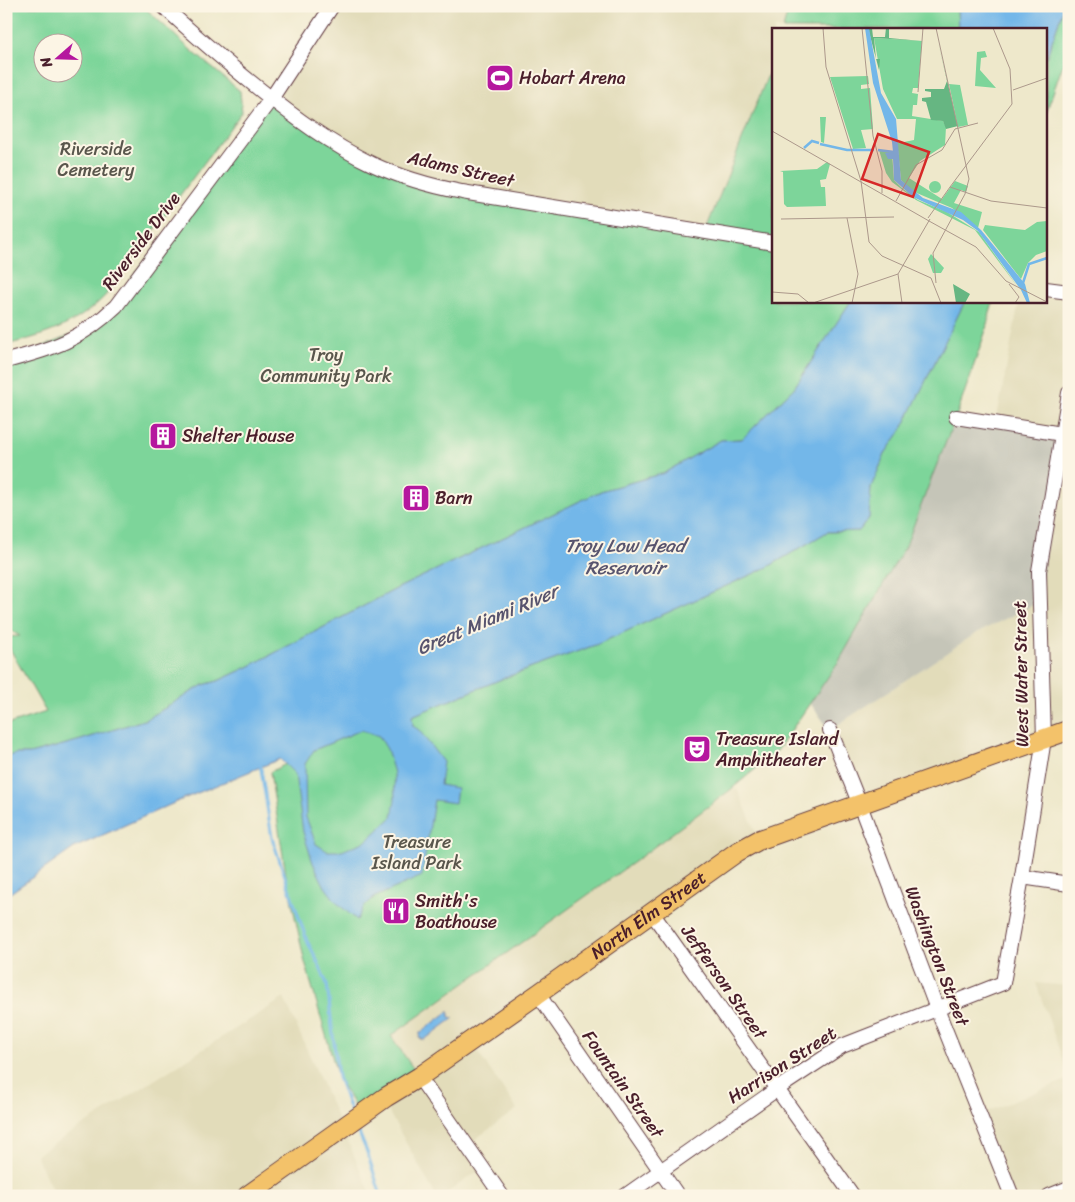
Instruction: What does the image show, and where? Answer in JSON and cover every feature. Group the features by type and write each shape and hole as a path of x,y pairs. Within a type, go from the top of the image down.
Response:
{"main road":[{"name":"North Elm Street","path":"247,1196 330,1136 538,994 737,852 759,840 1069,730"}],"street":[{"name":"Adams Street","path":"163,6 271,99 314,131 355,156 388,171 426,184 462,192 772,243"},
{"name":"Riverside Drive","path":"6,361 47,350 68,341 94,326 116,306 271,99 332,6"},
{"path":"1048,289 1069,292"},
{"name":"West Water Street","path":"1003,983 1044,739 1039,571 1069,393"},
{"path":"956,417 1062,434"},
{"name":"Washington Street","path":"830,730 936,1008 1012,1196"},
{"path":"1022,877 1069,884"},
{"name":"Jefferson Street","path":"652,913 853,1196"},
{"name":"Harrison Street","path":"625,1196 777,1089 842,1046 1003,983"},
{"name":"Fountain Street","path":"538,994 678,1196"},
{"path":"419,1077 502,1196"},
{"path":"1049,1196 1069,1188"}],"shaded area":[{"path":"332,6 789,6 783,28 772,28 772,65 705,232 402,176 271,99"},
{"path":"1048,289 1069,292 1069,730 860,805 830,730 975,634 1039,602 996,423 1019,302 1048,302"},
{"path":"956,417 1062,434 1039,602 975,634 830,730 810,703 839,661 907,543"},
{"path":"737,788 759,840 470,1041 517,1109 467,1145 483,1168 442,1196 436,1196 382,1100 391,1036 635,861 729,791"},
{"path":"1036,983 1069,986 1069,1078"},
{"path":"284,998 372,1196 55,1196 36,1155"},
{"path":"1069,1079 1069,1196 1012,1196 979,1115"}],"green space":[{"name":"Riverside Cemetery","path":"6,6 143,6 192,51 240,91 242,112 105,296 71,322 34,337 6,345"},
{"path":"789,6 957,6 958,28 783,28"},
{"path":"1064,6 1069,6 1069,47 1048,107 1048,53"},
{"name":"Troy Community Park","path":"772,65 772,302 850,302 794,388 742,439 721,440 664,473 601,491 398,588 248,667 218,681 203,685 147,719 30,754 16,754 6,757 6,725 46,712 6,642 6,637 20,636 6,628 6,361 94,326 271,99 388,171 705,232"},
{"name":"Treasure Island Park","path":"965,302 993,302 985,333 956,417 907,543 839,661 777,751 729,791 635,861 391,1036 419,1077 360,1116 338,1077 304,959 286,875 270,772 314,750 361,730 412,716 504,678 598,644 768,567 827,532 859,531 869,518 871,487 886,452 902,429"}],"water":[{"path":"957,6 1064,6 1048,53 1048,28 958,28"},
{"path":"850,302 965,302 902,429 886,452 871,487 869,518 859,531 827,532 768,567 598,644 504,678 412,716 413,726 419,730 443,762 440,785 457,788 455,803 434,800 422,876 373,898 363,908 357,920 337,903 325,887 313,863 303,832 295,774 280,759 183,799 74,848 6,896 6,757 16,754 30,754 147,719 203,685 218,681 248,667 398,588 601,491 664,473 721,440 742,439 794,388","holes":["361,730 379,736 387,749 394,773 395,800 392,817 366,841 342,851 327,851 316,844 306,817 305,764 314,750"]},
{"path":"449,1011 449,1017 454,1018 424,1040 419,1038 420,1033"}],"waterway":[{"path":"260,763 272,838 307,941 327,984 338,1077 351,1113"},
{"path":"356,1126 367,1152 381,1196"}],"place":[{"name":"Hobart Arena","path":"500,78"},
{"name":"Shelter House","path":"163,436"},
{"name":"Barn","path":"416,498"},
{"name":"Treasure Island Amphitheater","path":"697,749"},
{"name":"Smith's Boathouse","path":"396,911"}],"water label":[{"name":"Troy Low Head Reservoir","path":"625,556"},
{"name":"Great Miami River","path":"487,619"}]}
